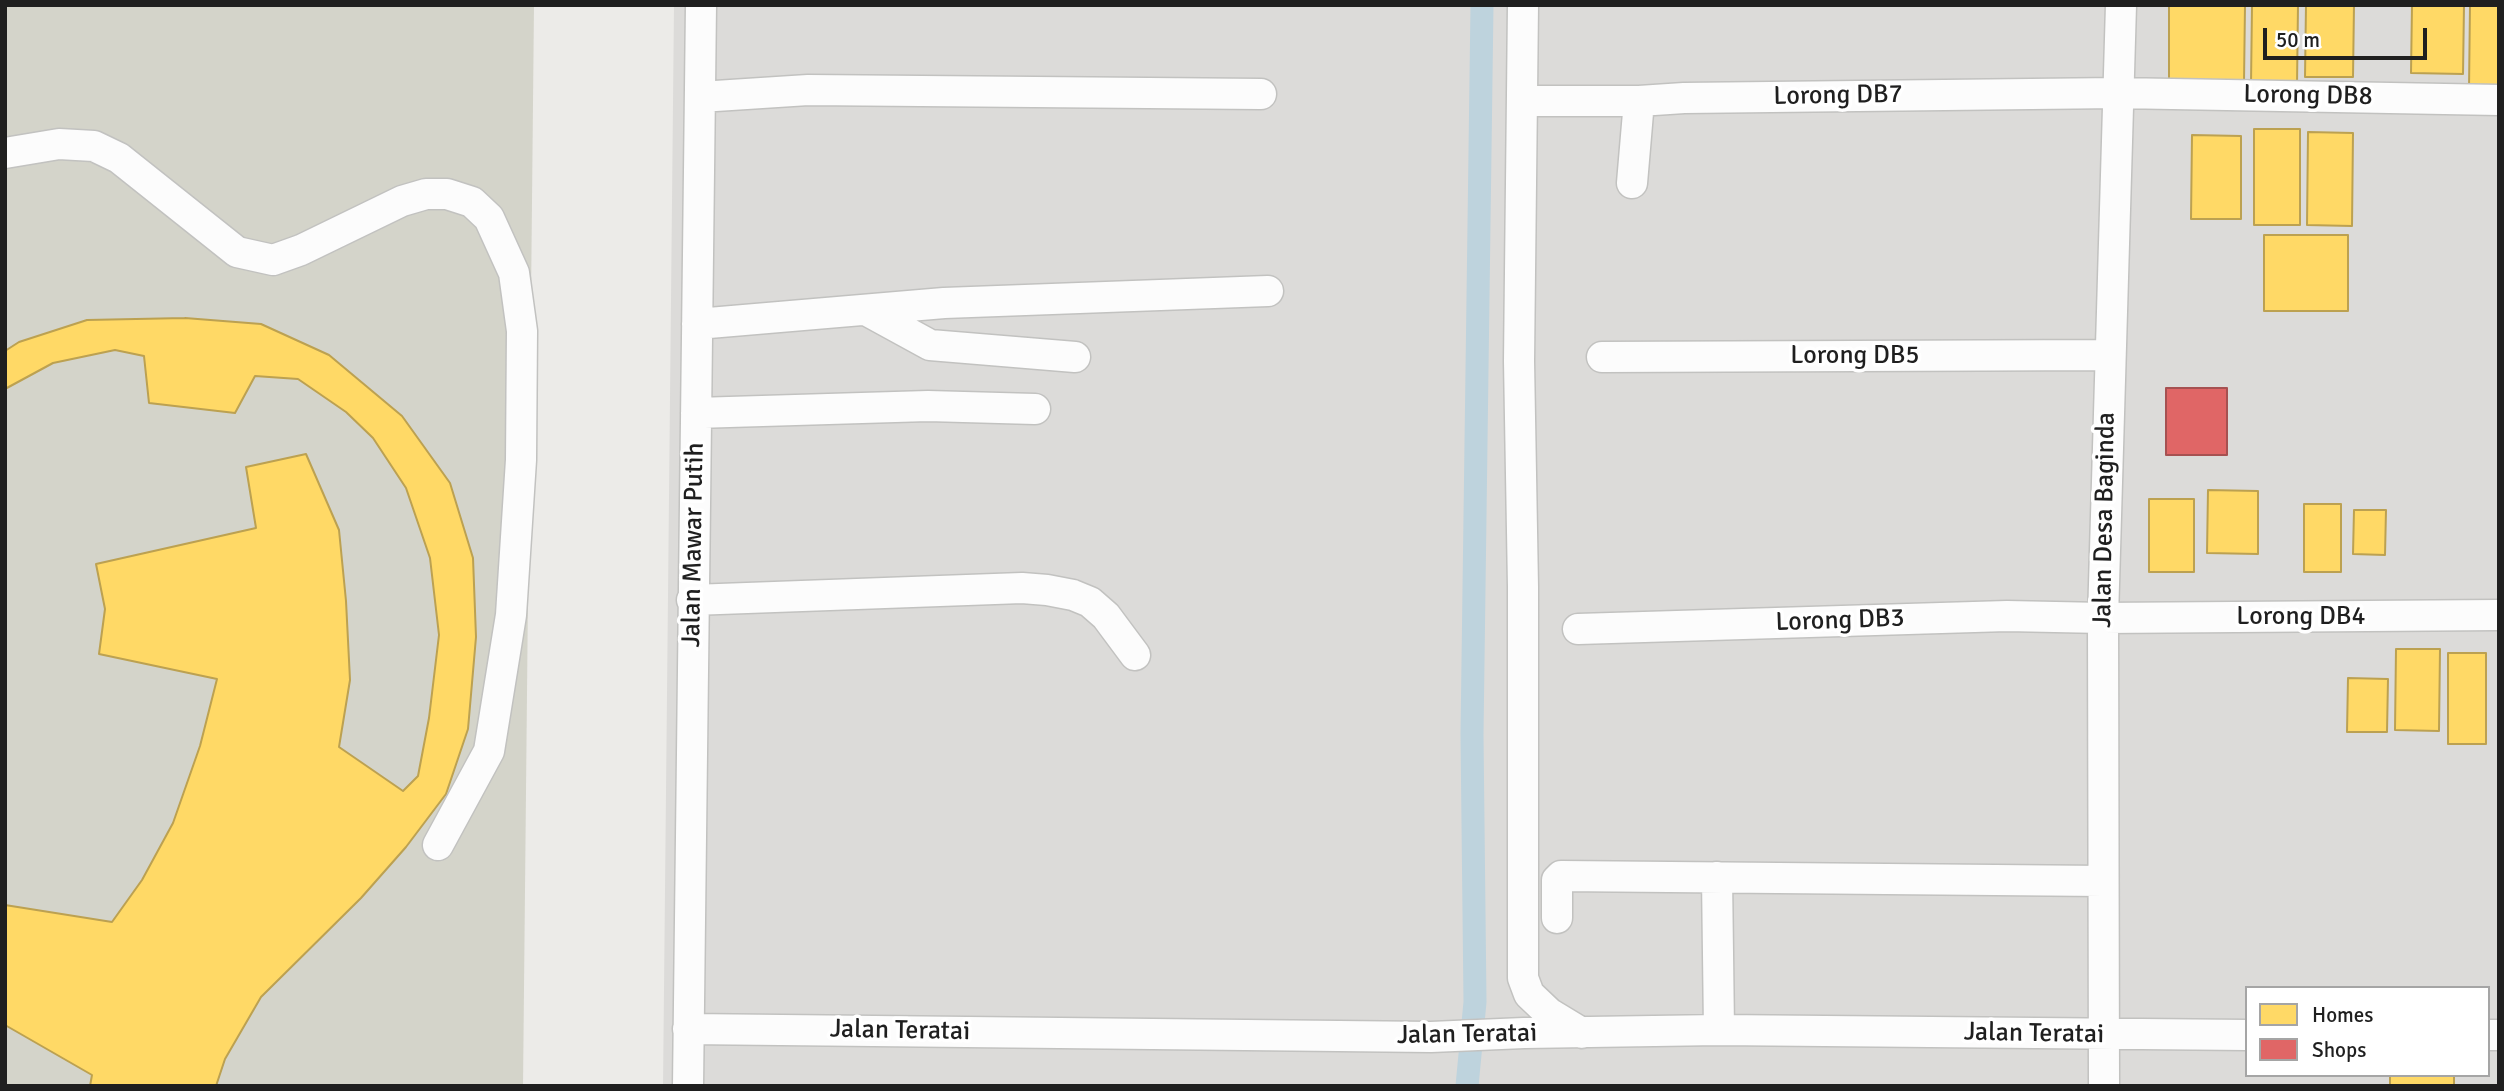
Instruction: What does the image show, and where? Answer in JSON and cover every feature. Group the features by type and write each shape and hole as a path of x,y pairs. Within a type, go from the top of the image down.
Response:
{"street":[{"name":"Jalan Mawar Putih","path":"688,1086 701,5"},
{"path":"1523,5 1519,361 1523,587 1523,978 1529,994 1549,1013 1583,1033"},
{"name":"Jalan Desa Baginda","path":"2104,1086 2103,618 2120,5"},
{"path":"700,97 808,90 1261,94"},
{"name":"Lorong DB7","path":"1523,101 1639,102 1684,98 2118,93"},
{"name":"Lorong DB8","path":"2118,93 2499,100"},
{"path":"1632,183 1639,102"},
{"path":"5,153 59,144 94,146 119,158 237,252 273,260 301,250 402,201 426,194 447,194 472,202 489,218 514,273 522,331 521,460 511,615 489,751 438,845"},
{"path":"697,324 944,303 1268,291"},
{"path":"866,310 930,345 1075,357"},
{"name":"Lorong DB5","path":"1602,357 2109,355"},
{"path":"696,413 928,406 1035,409"},
{"path":"692,600 1022,588 1047,590 1073,595 1090,602 1106,616 1135,655"},
{"name":"Lorong DB4","path":"2103,618 2499,615"},
{"name":"Lorong DB3","path":"1578,629 2007,616 2103,618"},
{"path":"1557,918 1557,880 1560,876 2103,881"},
{"path":"1717,877 1718,1030"},
{"name":"Jalan Teratai","path":"688,1029 1431,1037 1718,1030 2245,1035"}],"shaded area":[{"path":"5,5 534,5 523,1086 5,1086"},
{"path":"674,5 2499,5 2499,1086 663,1086"}],"building: Homes":[{"path":"2169,5 2245,5 2244,82 2169,82"},
{"path":"2252,5 2298,5 2297,85 2251,84"},
{"path":"2306,5 2354,5 2353,77 2305,77"},
{"path":"2412,5 2464,5 2463,74 2411,73"},
{"path":"2470,5 2499,5 2499,90 2469,89"},
{"path":"2254,129 2300,129 2300,225 2254,225"},
{"path":"2308,132 2353,133 2352,226 2307,225"},
{"path":"2192,135 2241,136 2241,219 2191,219"},
{"path":"2264,235 2348,235 2348,311 2264,311"},
{"path":"185,318 261,324 329,355 402,416 450,483 473,558 476,637 468,729 446,794 406,847 361,898 261,997 225,1059 216,1086 90,1086 92,1075 5,1025 5,905 112,922 142,880 173,823 200,746 217,679 99,654 105,609 96,564 256,528 246,467 306,454 339,530 350,680 339,747 403,791 418,776 429,718 439,635 430,558 406,488 373,438 346,412 298,379 255,376 235,413 149,403 144,356 115,350 53,363 5,389 5,351 19,342 87,320"},
{"path":"2208,490 2258,491 2258,554 2207,553"},
{"path":"2149,499 2194,499 2194,572 2149,572"},
{"path":"2304,504 2341,504 2341,572 2304,572"},
{"path":"2354,510 2386,510 2385,555 2353,554"},
{"path":"2396,649 2440,649 2439,731 2395,730"},
{"path":"2448,653 2486,653 2486,744 2448,744"},
{"path":"2348,678 2388,679 2387,732 2347,732"},
{"path":"2390,1077 2454,1077 2454,1086 2390,1086"}],"building: Shops":[{"path":"2166,388 2227,388 2227,455 2166,455"}],"waterway":[{"path":"1467,1086 1475,1002 1472,734 1482,5"}]}
